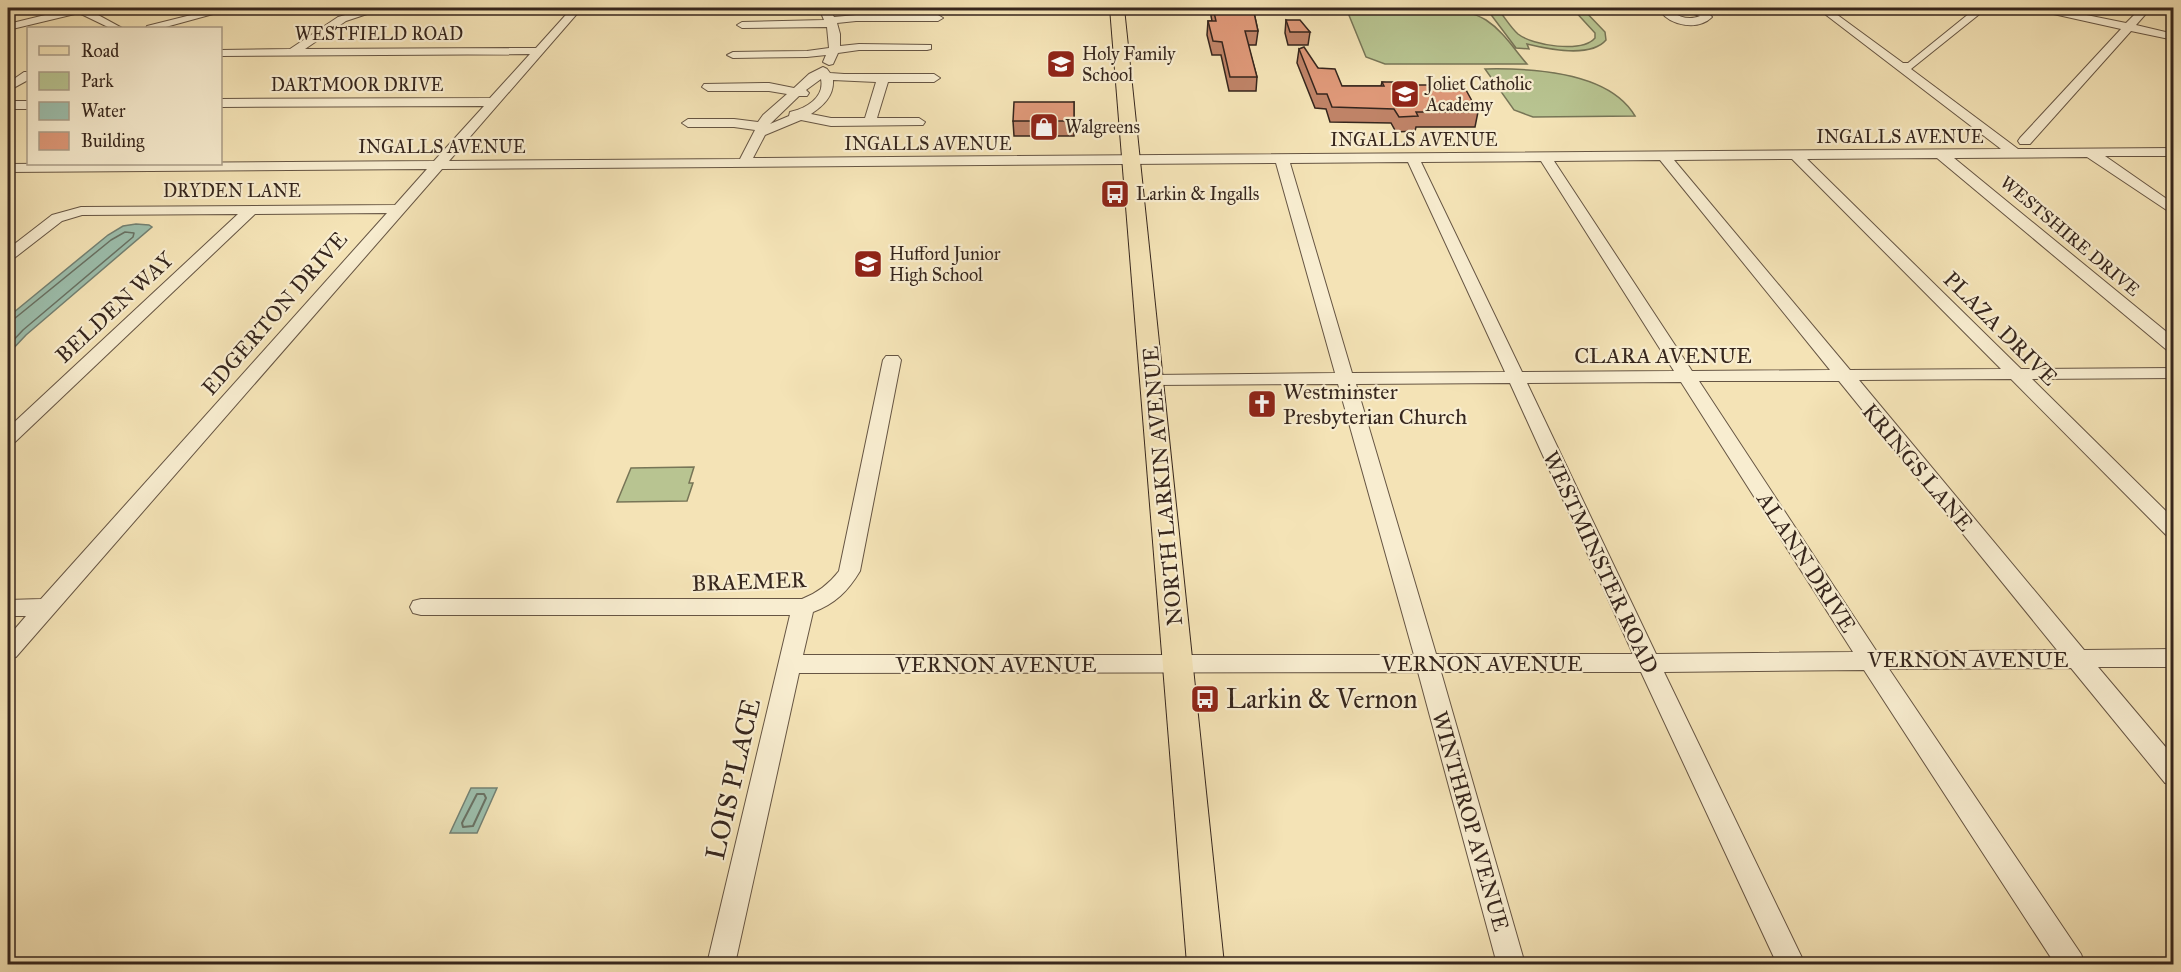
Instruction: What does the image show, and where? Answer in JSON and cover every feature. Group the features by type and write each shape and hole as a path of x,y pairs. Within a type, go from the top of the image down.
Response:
{"main road":[{"name":"NORTH LARKIN AVENUE","path":"1117,8 1206,964"}],"street":[{"path":"8,27 83,8 115,27"},
{"path":"155,27 230,8"},
{"path":"293,52 342,19 380,8"},
{"path":"440,8 441,11 462,8"},
{"name":"EDGERTON DRIVE","path":"8,651 577,8"},
{"path":"744,163 773,111 822,74 835,50 836,32 824,8"},
{"path":"1668,8 1666,14 1681,20 1701,21 1707,17 1700,11 1685,8"},
{"path":"1822,8 2016,154"},
{"path":"1900,68 1911,66 1982,8"},
{"path":"2040,8 2174,37"},
{"path":"2025,141 2127,26 2146,8"},
{"path":"742,25 812,25 856,18 938,18"},
{"path":"733,55 807,54 859,48 927,47"},
{"name":"WESTFIELD ROAD","path":"222,53 538,51"},
{"path":"822,74 883,78 934,78"},
{"path":"688,123 734,123 764,129 800,117 818,104 824,96 827,89 822,74"},
{"path":"8,88 27,76"},
{"path":"870,122 883,78"},
{"path":"708,87 770,87 824,96"},
{"name":"DARTMOOR DRIVE","path":"222,104 493,102"},
{"path":"8,105 27,105"},
{"path":"773,111 831,122 919,122"},
{"name":"INGALLS AVENUE","path":"8,168 2174,152"},
{"path":"2091,153 2174,211"},
{"name":"WESTSHIRE DRIVE","path":"1941,154 2174,347"},
{"name":"PLAZA DRIVE","path":"1796,155 2174,531"},
{"name":"KRINGS LANE","path":"1664,156 2174,776"},
{"name":"ALANN DRIVE","path":"1545,157 1870,660 2071,964"},
{"name":"WESTMINSTER ROAD","path":"1413,158 1791,964"},
{"name":"WINTHROP AVENUE","path":"1282,159 1427,662 1511,964"},
{"name":"DRYDEN LANE","path":"8,256 57,218 81,212 397,209"},
{"name":"BELDEN WAY","path":"8,438 250,210"},
{"name":"BRAEMER","path":"421,607 803,607 820,602 843,582 849,571 892,360"},
{"name":"CLARA AVENUE","path":"1152,380 2174,373"},
{"path":"8,608 47,607"},
{"name":"LOIS PLACE","path":"721,964 803,607"},
{"name":"VERNON AVENUE","path":"791,664 1648,663 2174,657"}],"green space":[{"path":"1418,6 1472,14 1498,29 1527,64 1385,64 1366,57 1346,8"},
{"path":"1486,8 1497,8 1515,31 1525,38 1557,46 1569,46 1589,43 1595,38 1595,33 1572,8 1582,8 1605,32 1606,40 1599,46 1580,50 1557,50 1527,44 1529,49 1516,48"},
{"path":"1485,69 1546,72 1589,81 1623,101 1635,116 1533,117 1514,110"},
{"path":"694,467 689,483 693,483 687,501 617,502 631,468"}],"water":[{"path":"136,224 152,227 26,335 8,354 8,317 108,235 123,226"},
{"path":"471,788 497,788 477,833 450,833"}],"building":[{"path":"1213,8 1253,8 1258,31 1245,31 1257,77 1230,77 1222,42 1213,41 1208,21 1216,21"},
{"path":"1286,20 1300,20 1310,32 1290,32"},
{"path":"1304,47 1318,68 1335,69 1342,86 1384,86 1382,82 1399,82 1401,85 1457,85 1461,90 1466,90 1478,112 1416,112 1418,116 1399,117 1394,109 1332,107 1327,94 1317,94 1299,49"},
{"path":"1014,102 1074,102 1074,121 1013,121"}],"place":[{"name":"Holy Family School","path":"1061,64"},
{"name":"Joliet Catholic Academy","path":"1405,94"},
{"name":"Walgreens","path":"1044,127"},
{"name":"Larkin & Ingalls","path":"1115,194"},
{"name":"Hufford Junior High School","path":"868,264"},
{"name":"Westminster Presbyterian Church","path":"1262,404"},
{"name":"Larkin & Vernon","path":"1205,699"}]}
